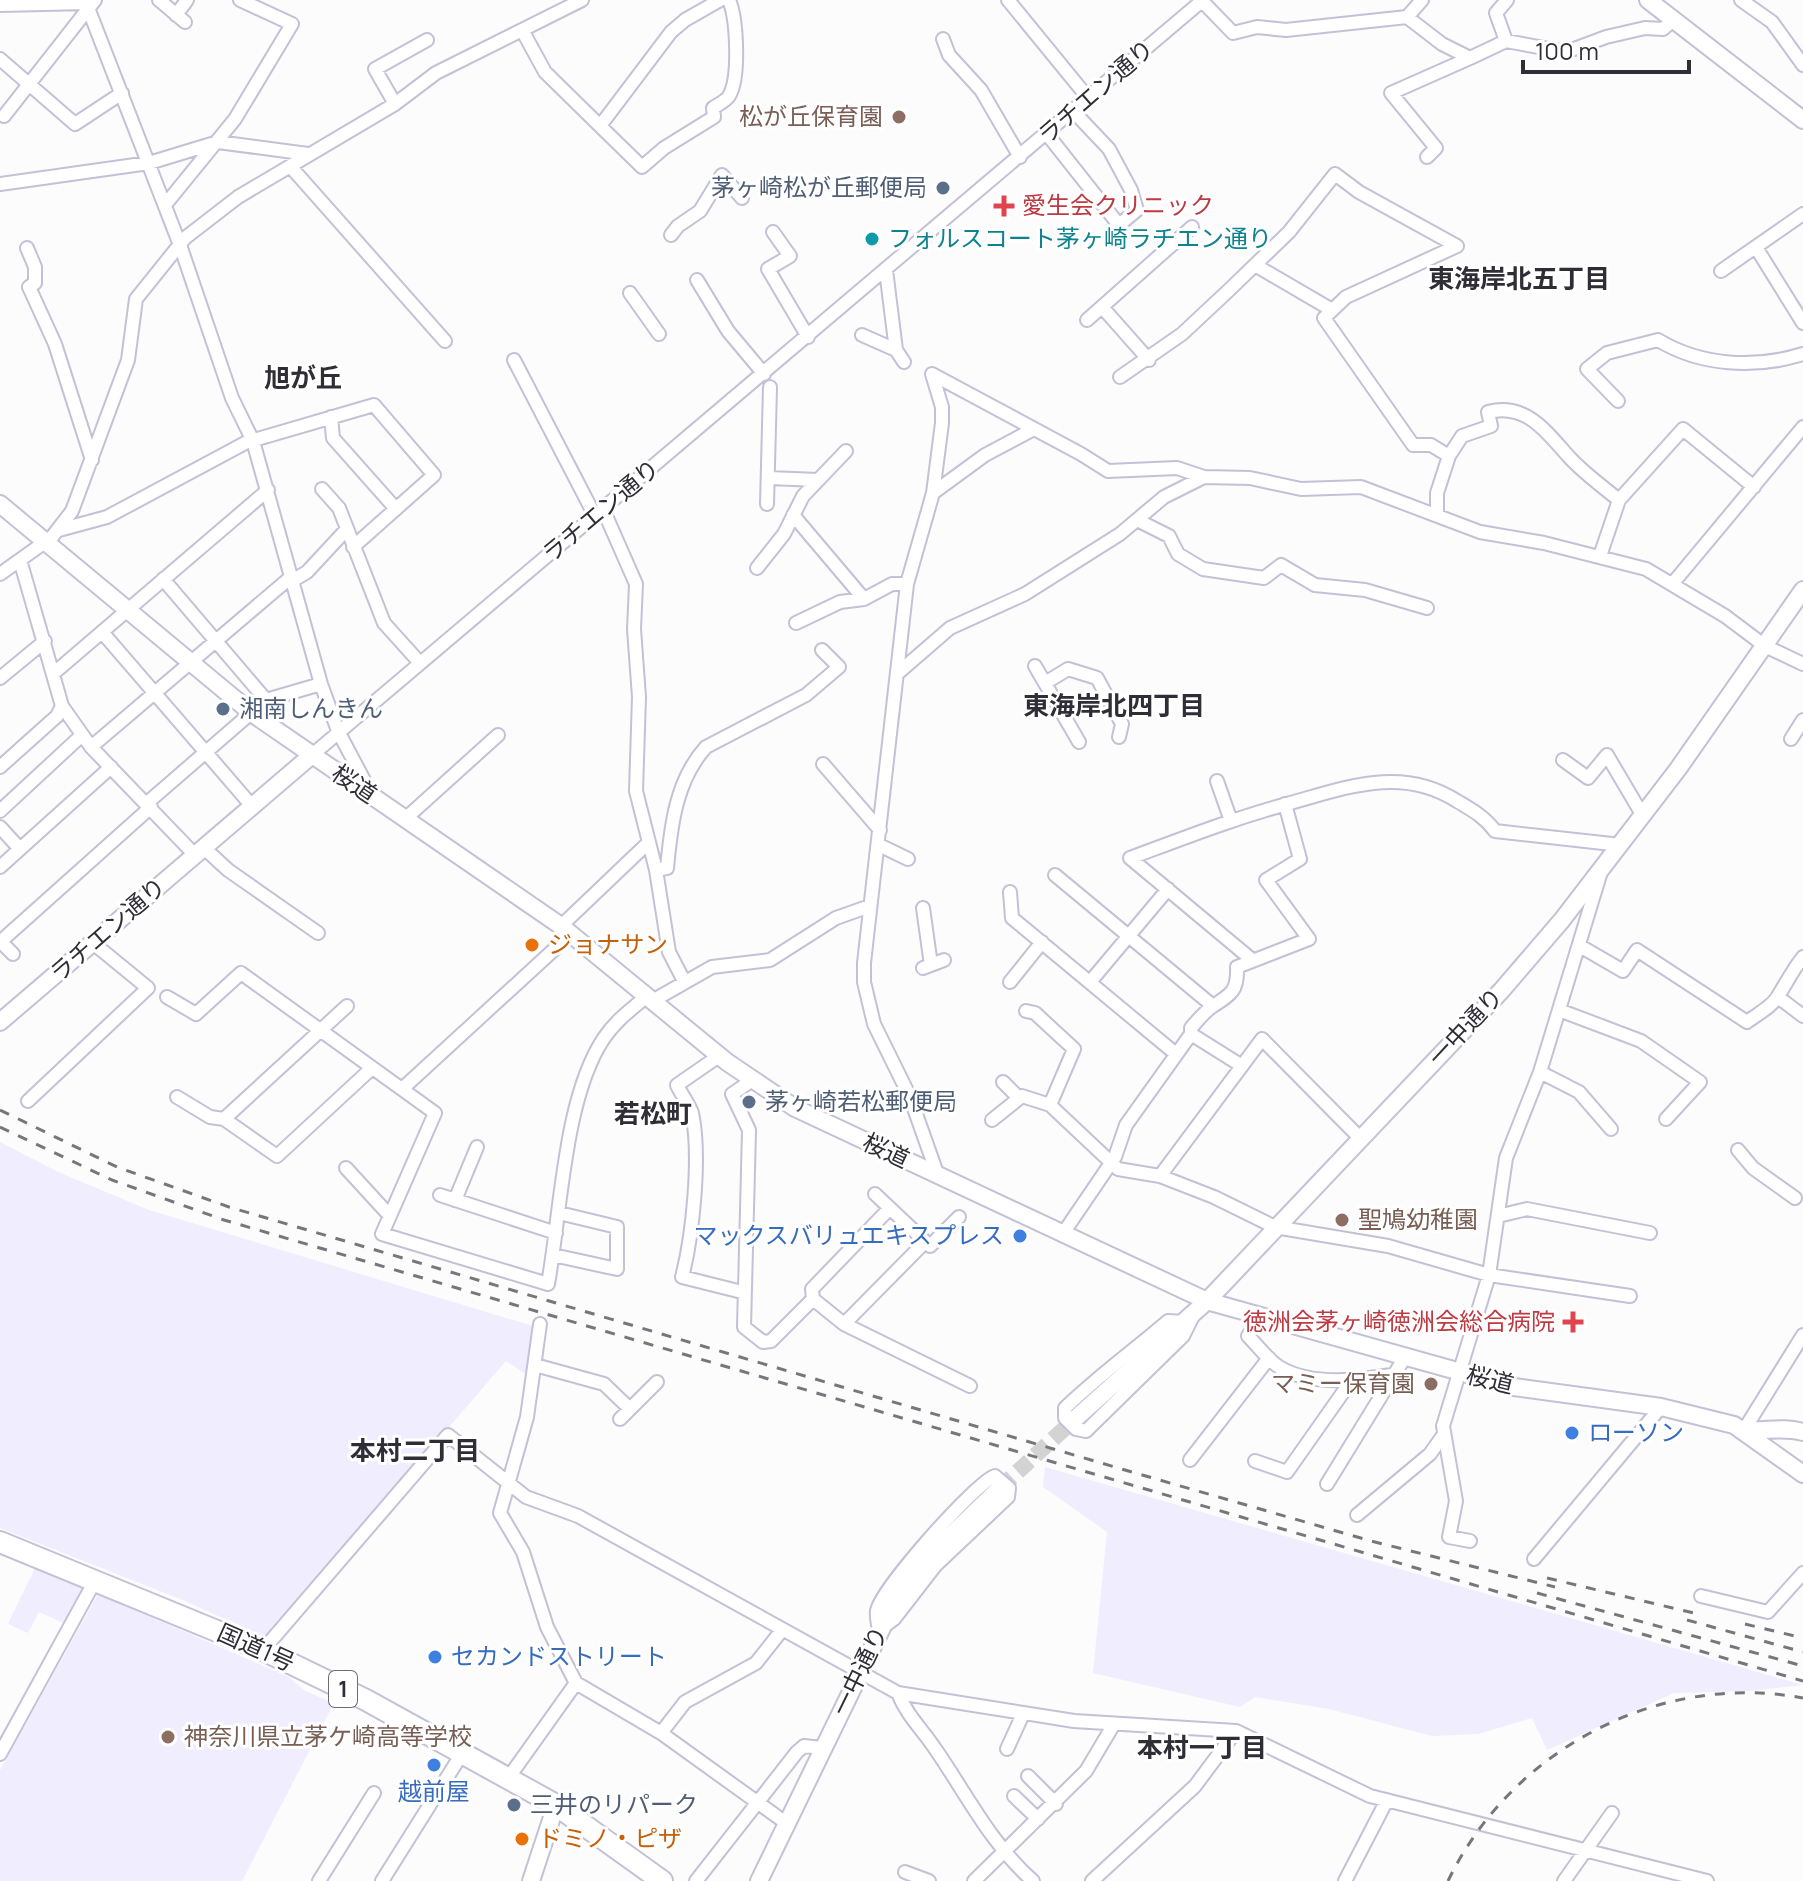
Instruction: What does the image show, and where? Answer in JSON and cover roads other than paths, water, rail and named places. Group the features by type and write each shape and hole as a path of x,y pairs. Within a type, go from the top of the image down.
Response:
{"highway":[{"name":"国道1号","path":"0,1542 263,1650 463,1752 556,1805 662,1881"}],"street":[{"path":"159,0 180,19 187,0"},
{"path":"165,205 218,142 292,24 240,0"},
{"path":"0,574 59,530 72,511 128,360 136,299 180,245 238,197 395,104 436,73 582,0"},
{"path":"600,126 671,32 720,0"},
{"path":"522,30 550,79 642,167 664,148 714,117 713,108 728,97 735,59 734,11 729,0"},
{"path":"1008,0 1089,99"},
{"path":"1203,1 1233,33 1257,27 1286,30 1407,17 1422,0"},
{"path":"1506,41 1496,13 1507,0"},
{"path":"1648,0 1803,120"},
{"path":"1741,0 1772,22 1803,65"},
{"name":"ラチエン通り","path":"0,1022 338,731 1203,1"},
{"path":"0,16 5,5 89,4"},
{"path":"4,116 89,4"},
{"path":"89,4 180,245 232,398 253,441 321,684 338,731 362,776 366,792"},
{"path":"1407,17 1442,44 1470,58"},
{"path":"1506,41 1566,52 1606,37 1645,28 1663,29 1673,20"},
{"path":"943,39 949,55 981,90 1020,157"},
{"path":"395,104 375,69 427,40"},
{"path":"1427,157 1436,148 1391,93 1501,47 1506,41"},
{"path":"0,59 75,124 122,93"},
{"path":"1047,134 1119,225 1137,210 1131,190 1109,149 1074,112"},
{"path":"0,184 149,163 218,142 308,154"},
{"path":"290,166 445,341"},
{"path":"1120,377 1149,360 1255,265 1289,232 1335,174 1359,192 1457,246 1346,297 1324,318 1413,445 1431,445 1449,456"},
{"path":"671,235 678,226 700,211 722,175 742,198"},
{"path":"1721,271 1757,249 1803,214"},
{"path":"1087,320 1192,227"},
{"path":"773,232 790,256 768,269 808,337"},
{"path":"27,248 35,267 35,283 29,287 55,344 92,460"},
{"path":"1757,249 1803,323"},
{"path":"1255,265 1332,310"},
{"path":"886,270 896,350 904,362"},
{"path":"697,280 728,331 764,374"},
{"path":"630,293 659,334"},
{"path":"1102,307 1149,360"},
{"path":"862,335 896,350"},
{"path":"1618,401 1587,369 1619,348 1658,340 1682,355 1728,362 1776,360 1803,354"},
{"path":"514,360 636,584 634,629 639,729 636,791 656,870 669,952 684,981"},
{"path":"938,1176 910,1097 874,1024 864,982 907,584 933,493 942,407 932,374 1108,471 1177,468 1204,477 1250,478 1301,489 1361,487 1499,537 1544,543 1646,569 1673,583 1765,646 1803,664"},
{"path":"767,504 770,387"},
{"path":"59,530 107,517 161,490 212,459 253,441 374,405 434,475 353,547"},
{"path":"1437,515 1437,493 1449,456 1462,436 1491,426 1488,412 1504,408 1539,422 1572,460 1619,500"},
{"path":"331,417 333,438 396,509"},
{"path":"1673,583 1803,427"},
{"path":"933,493 975,462 1034,429"},
{"path":"1600,556 1619,500 1683,429 1754,487"},
{"path":"757,568 784,534 799,501 846,451"},
{"path":"898,673 950,628 1025,594 1137,520 1164,497 1204,477"},
{"path":"769,478 818,480"},
{"path":"322,489 339,508 384,623 420,663"},
{"path":"54,673 268,490"},
{"name":"桜道","path":"0,504 253,714 566,930 751,1081 795,1108 1064,1232 1196,1312 1261,1317 1457,1372 1549,1393 1661,1407 1744,1430"},
{"path":"793,515 864,599"},
{"path":"1137,520 1169,536 1178,554 1216,573 1264,578 1281,565 1315,585 1365,590 1427,608"},
{"path":"91,747 215,641 292,579 307,572 346,530"},
{"path":"20,560 62,706 91,747 200,852 318,933"},
{"path":"163,579 266,700"},
{"path":"796,623 829,606 864,599 892,584 907,584"},
{"name":"一中通り","path":"1076,1418 1196,1312 1501,991 1643,816 1803,590"},
{"path":"102,632 252,806"},
{"path":"0,678 45,641"},
{"path":"656,870 667,868 673,816 698,756 706,747 818,686 839,667 822,650"},
{"path":"1035,666 1079,742"},
{"path":"1045,683 1068,669 1097,678 1122,724 1119,737"},
{"path":"13,954 0,942 266,700 321,684"},
{"path":"0,767 57,716 62,706"},
{"path":"1791,739 1803,720"},
{"path":"0,811 82,735"},
{"path":"405,819 498,735"},
{"path":"1563,760 1588,778 1607,755 1643,816"},
{"path":"823,764 880,830"},
{"path":"0,867 111,767"},
{"path":"1217,781 1230,818"},
{"path":"1251,959 1130,858 1230,818 1358,783 1410,781 1445,793 1480,815 1495,831 1621,845"},
{"path":"1064,1232 1115,1157 1126,1125 1191,1034 1191,1028 1213,1006 1229,998 1238,985 1237,967 1309,939 1266,880 1300,859 1285,804"},
{"path":"0,827 20,849"},
{"path":"402,1089 566,930 649,842"},
{"path":"879,845 908,859"},
{"path":"1470,1541 1449,1537 1456,1501 1444,1434 1457,1372 1489,1275 1506,1158 1540,1072 1601,871"},
{"path":"1055,875 1213,1006"},
{"path":"1090,982 1168,889"},
{"path":"1010,892 1012,918 1176,1054"},
{"path":"167,997 196,1014 241,973 435,1113 382,1234 548,1284 578,1103 588,1071 604,1037 617,1021 651,998 712,967 770,960 836,918 870,906"},
{"path":"923,908 933,964"},
{"path":"1010,982 1042,942"},
{"path":"28,1101 148,988 93,943"},
{"path":"1580,946 1623,971 1637,950 1747,1022 1778,997 1781,987 1792,977 1803,957"},
{"path":"1778,997 1803,1016"},
{"path":"224,1119 347,1006"},
{"path":"1559,1010 1641,1041 1700,1082 1666,1119"},
{"path":"1026,1011 1035,1013 1074,1049 1050,1105"},
{"path":"1191,1034 1242,1066"},
{"path":"1160,1176 1262,1039 1360,1138"},
{"path":"719,1056 677,1085 691,1112 694,1148 692,1239 682,1277 742,1292"},
{"path":"177,1097 210,1117 224,1119 277,1156 372,1068"},
{"path":"1540,1072 1579,1092 1611,1129"},
{"path":"751,1081 732,1094 749,1130 749,1212 742,1292 744,1327 763,1342 771,1341 813,1299"},
{"path":"1003,1082 1019,1098"},
{"path":"992,1120 1022,1096 1050,1105 1118,1169 1160,1176 1214,1197 1275,1227 1388,1246 1489,1275 1630,1296"},
{"path":"455,1200 477,1147"},
{"path":"1738,1150 1753,1168 1795,1198"},
{"path":"346,1168 390,1216"},
{"path":"875,1194 930,1246 959,1217"},
{"path":"440,1195 556,1233"},
{"path":"890,1208 812,1289 813,1299 844,1324 970,1386"},
{"path":"1498,1216 1527,1209 1650,1233"},
{"path":"553,1255 617,1269 617,1227 559,1213"},
{"path":"844,1324 925,1242"},
{"path":"1196,1312 1183,1336 1086,1431 1076,1429 1065,1418 1065,1408 1105,1368 1119,1363 1168,1321 1196,1312"},
{"path":"1261,1317 1248,1336 1269,1358 1299,1375 1351,1381 1397,1374"},
{"path":"540,1324 527,1417 500,1513 523,1552 547,1627 576,1683 661,1733 760,1801 786,1823"},
{"path":"1744,1430 1803,1335"},
{"path":"1327,1484 1405,1357"},
{"path":"1190,1460 1269,1358"},
{"path":"535,1365 604,1384 625,1414 657,1382"},
{"path":"1255,1461 1287,1472 1351,1381"},
{"path":"1534,1559 1661,1407"},
{"path":"1744,1430 1760,1431 1771,1427 1803,1432"},
{"path":"1744,1430 1803,1474"},
{"path":"1357,1515 1430,1454 1444,1434"},
{"path":"263,1650 448,1435 507,1484 537,1503 578,1516 898,1693 1023,1714 1114,1724 1236,1731 1341,1784 1387,1800 1707,1881"},
{"path":"991,1477 1001,1479 1009,1488 1008,1497 935,1566 894,1619 879,1630 877,1612 897,1577 951,1514 991,1477"},
{"name":"一中通り","path":"759,1881 899,1593 922,1564 1000,1488"},
{"path":"1701,1596 1768,1612 1803,1573"},
{"path":"0,1754 96,1579"},
{"path":"661,1733 685,1702 756,1663 782,1630"},
{"path":"509,1777 576,1683"},
{"path":"898,1693 909,1715 934,1746 1002,1852 1033,1881"},
{"path":"1007,1749 1023,1714"},
{"path":"974,1881 1056,1804 1086,1771 1114,1724"},
{"path":"1092,1881 1195,1786 1236,1731"},
{"path":"696,1881 797,1752 804,1746 822,1748"},
{"path":"382,1881 463,1752"},
{"path":"1028,1776 1056,1804"},
{"path":"319,1881 374,1793"},
{"path":"1014,1796 1038,1819"},
{"path":"1345,1881 1387,1800"},
{"path":"531,1881 556,1805"},
{"path":"1564,1881 1612,1813"},
{"path":"910,1876 929,1881"}],"tunnel":[{"path":"1000,1488 1076,1418"}],"railway":[{"path":"0,1110 117,1167 229,1207 1371,1541 1555,1587"},
{"path":"0,1127 112,1180 224,1220 1803,1681"},
{"path":"1547,1578 1702,1615"},
{"path":"1537,1593 1803,1666"},
{"path":"1687,1620 1803,1652"},
{"path":"1745,1624 1803,1638"},
{"path":"1448,1881 1475,1834 1510,1793 1550,1758 1595,1730 1644,1709 1696,1697 1749,1693 1803,1698"}],"place":[{"name":"松が丘保育園","path":"899,117"},
{"name":"茅ヶ崎松が丘郵便局","path":"943,188"},
{"name":"愛生会クリニック","path":"1004,206"},
{"name":"フォルスコート茅ヶ崎ラチエン通り","path":"872,239"},
{"name":"湘南しんきん","path":"223,709"},
{"name":"ジョナサン","path":"532,945"},
{"name":"茅ヶ崎若松郵便局","path":"749,1102"},
{"name":"聖鳩幼稚園","path":"1342,1220"},
{"name":"マックスバリュエキスプレス","path":"1020,1236"},
{"name":"徳洲会茅ヶ崎徳洲会総合病院","path":"1573,1322"},
{"name":"マミー保育園","path":"1431,1384"},
{"name":"ローソン","path":"1572,1433"},
{"name":"セカンドストリート","path":"435,1657"},
{"name":"神奈川県立茅ケ崎高等学校","path":"168,1737"},
{"name":"越前屋","path":"434,1765"},
{"name":"三井のリパーク","path":"514,1805"},
{"name":"ドミノ・ピザ","path":"522,1839"}],"district":[{"name":"東海岸北五丁目","path":"1519,279"},
{"name":"旭が丘","path":"303,378"},
{"name":"東海岸北四丁目","path":"1114,706"},
{"name":"若松町","path":"653,1114"},
{"name":"本村二丁目","path":"415,1451"},
{"name":"本村一丁目","path":"1202,1748"}]}
